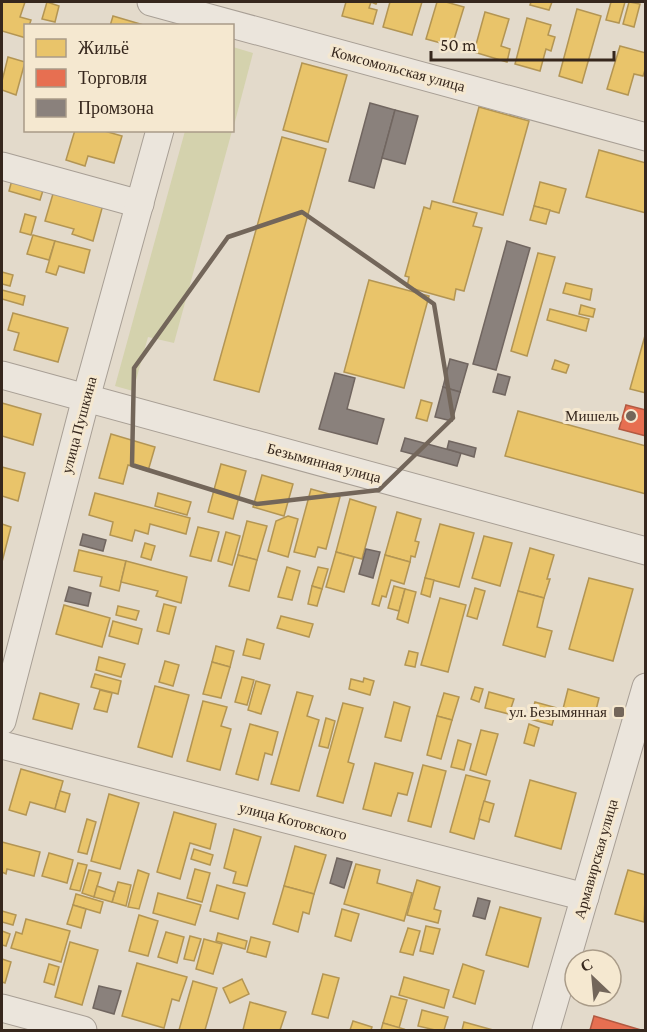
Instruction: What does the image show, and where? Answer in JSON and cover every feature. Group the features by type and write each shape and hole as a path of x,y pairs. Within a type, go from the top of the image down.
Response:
{"street":[{"name":"Комсомольская улица","path":"151,2 232,24"},
{"name":"Комсомольская улица","path":"234,24 645,137"},
{"name":"улица Пушкина","path":"2,721 86,398 159,132"},
{"path":"2,166 140,204"},
{"name":"Безымянная улица","path":"2,375 645,550"},
{"name":"Армавирская улица","path":"546,1030 645,687"},
{"name":"улица Котовского","path":"2,745 585,897"},
{"path":"2,1008 83,1030"}],"highlighted area":[{"path":"302,212 434,304 453,418 379,490 257,504 132,465 134,368 228,237"}],"shaded area":[{"path":"234,48 253,53 234,125"},
{"path":"185,132 232,132 174,343 148,337 133,391 115,386"}],"building: Жильё":[{"path":"2,2 25,2 20,17 31,20 30,24 24,24 24,37 2,31"},
{"path":"47,2 59,6 55,22 42,19"},
{"path":"346,2 371,2 369,8 377,10 373,24 342,16"},
{"path":"390,2 422,2 412,35 383,27"},
{"path":"437,2 464,7 452,46 426,39"},
{"path":"531,2 552,2 549,10 530,5"},
{"path":"611,2 625,2 619,23 606,20"},
{"path":"629,2 640,4 634,27 623,24"},
{"path":"577,9 601,16 582,83 559,76"},
{"path":"485,12 509,19 501,46 510,49 507,62 474,52"},
{"path":"113,16 140,24 111,24"},
{"path":"527,18 551,25 548,35 555,37 551,51 546,49 540,71 515,64"},
{"path":"620,46 646,53 646,67 643,76 634,74 628,95 607,89"},
{"path":"8,57 24,62 16,95 2,90"},
{"path":"302,63 347,75 328,142 283,130"},
{"path":"479,107 529,121 503,215 453,202"},
{"path":"74,132 108,132 122,136 114,163 88,156 85,166 66,160"},
{"path":"282,137 326,149 259,392 214,380"},
{"path":"599,150 646,163 646,213 586,197"},
{"path":"13,176 45,184 40,200 9,191"},
{"path":"540,182 566,189 559,213 534,206"},
{"path":"55,187 104,201 93,241 72,234 74,229 45,221"},
{"path":"432,201 477,213 473,226 482,228 464,291 456,289 454,300 407,287 409,277 405,276 424,207 430,209"},
{"path":"534,206 550,210 546,224 530,220"},
{"path":"25,214 36,217 31,235 20,232"},
{"path":"33,235 55,241 49,260 27,254"},
{"path":"55,241 90,250 84,273 59,266 56,275 46,272"},
{"path":"538,253 555,257 527,356 511,351"},
{"path":"2,272 13,275 10,286 2,284"},
{"path":"369,280 429,296 404,388 344,372"},
{"path":"566,283 592,289 590,300 563,293"},
{"path":"2,290 25,296 23,305 2,299"},
{"path":"581,305 595,309 593,317 579,314"},
{"path":"550,309 589,319 586,331 547,320"},
{"path":"13,313 68,328 58,362 14,350 19,333 8,330"},
{"path":"646,332 646,393 630,389"},
{"path":"555,360 569,365 566,373 552,369"},
{"path":"421,400 432,403 427,421 416,418"},
{"path":"2,403 41,414 33,445 2,436"},
{"path":"518,411 646,446 646,494 505,456"},
{"path":"111,434 155,447 148,471 128,465 123,484 99,478"},
{"path":"221,464 246,471 233,519 208,512"},
{"path":"2,467 25,473 18,501 2,496"},
{"path":"262,475 293,484 284,516 253,507"},
{"path":"311,489 340,497 326,549 318,547 315,557 294,552"},
{"path":"95,493 190,518 186,534 150,524 148,534 135,530 132,541 110,535 113,522 89,515"},
{"path":"158,493 191,502 187,515 155,506"},
{"path":"350,499 376,507 362,559 336,552"},
{"path":"397,512 421,519 415,541 419,542 415,557 411,556 410,562 385,555"},
{"path":"288,516 298,519 288,557 268,551 276,521"},
{"path":"247,521 267,526 257,560 238,555"},
{"path":"2,524 11,527 2,562"},
{"path":"440,524 474,533 459,587 425,578"},
{"path":"198,527 219,532 211,561 190,556"},
{"path":"226,532 240,536 232,565 218,561"},
{"path":"484,536 512,543 500,586 472,578"},
{"path":"145,543 155,546 151,560 141,557"},
{"path":"530,548 554,555 544,598 518,591"},
{"path":"79,550 126,561 119,591 100,586 102,577 74,571"},
{"path":"336,552 354,557 344,592 326,587"},
{"path":"238,555 257,560 249,591 229,586"},
{"path":"385,555 410,562 404,584 391,580 386,597 382,596 379,606 372,604"},
{"path":"126,561 187,577 181,603 156,596 158,591 121,582"},
{"path":"287,567 300,571 292,600 278,597"},
{"path":"318,567 328,569 322,589 312,586"},
{"path":"425,578 434,580 430,597 421,594"},
{"path":"589,578 633,589 613,661 569,649"},
{"path":"312,586 322,589 317,606 308,604"},
{"path":"394,586 405,589 399,611 388,608"},
{"path":"475,588 485,591 477,619 467,616"},
{"path":"405,589 416,592 408,623 397,619"},
{"path":"518,591 544,598 537,627 552,631 545,657 503,645"},
{"path":"440,598 466,605 448,672 421,665"},
{"path":"164,604 176,607 169,634 157,631"},
{"path":"64,605 110,618 102,647 56,634"},
{"path":"118,606 139,611 136,620 116,615"},
{"path":"281,616 313,624 309,637 277,628"},
{"path":"113,621 142,629 138,644 109,636"},
{"path":"247,639 264,644 260,659 243,655"},
{"path":"216,646 234,651 230,667 212,662"},
{"path":"409,651 418,653 415,667 405,665"},
{"path":"99,657 125,664 121,677 96,670"},
{"path":"165,661 179,665 173,686 159,682"},
{"path":"212,662 230,667 221,698 203,694"},
{"path":"95,674 121,681 118,694 91,687"},
{"path":"242,677 254,680 247,705 235,702"},
{"path":"364,678 374,681 370,695 349,689 351,679 363,682"},
{"path":"256,681 270,685 261,714 248,710"},
{"path":"155,686 189,695 172,757 138,747"},
{"path":"475,687 483,689 479,702 471,699"},
{"path":"568,689 599,698 594,718 563,709"},
{"path":"100,690 112,693 107,712 94,709"},
{"path":"297,692 313,696 307,716 319,720 299,791 271,784"},
{"path":"489,692 514,699 509,714 485,708"},
{"path":"40,693 79,704 72,729 33,719"},
{"path":"444,693 459,697 452,720 437,716"},
{"path":"203,701 227,707 221,726 231,729 220,770 187,761"},
{"path":"394,702 410,707 401,741 385,737"},
{"path":"535,702 557,708 552,725 530,719"},
{"path":"343,703 363,708 348,762 354,764 343,803 317,796"},
{"path":"437,716 452,720 441,759 427,755"},
{"path":"326,718 335,721 328,748 319,746"},
{"path":"250,724 278,732 272,755 265,753 258,780 236,774"},
{"path":"529,724 539,728 534,746 524,743"},
{"path":"481,730 498,734 486,775 470,770"},
{"path":"458,740 471,744 464,770 451,767"},
{"path":"375,763 413,773 407,795 398,793 391,816 363,809"},
{"path":"423,765 446,771 431,827 408,821"},
{"path":"21,769 63,781 55,809 30,802 26,815 9,810"},
{"path":"466,775 490,781 474,839 450,832"},
{"path":"530,780 576,793 561,849 515,836"},
{"path":"60,791 70,794 65,812 55,809"},
{"path":"109,794 139,803 120,869 91,861"},
{"path":"484,801 494,804 489,822 479,819"},
{"path":"174,812 216,824 210,849 190,843 180,879 157,872"},
{"path":"87,819 96,822 87,854 78,852"},
{"path":"234,829 261,837 247,886 233,883 236,872 224,868"},
{"path":"2,842 40,852 34,876 7,869 6,874 2,872"},
{"path":"295,846 326,855 314,894 284,886"},
{"path":"194,849 213,855 210,865 191,859"},
{"path":"49,853 73,860 67,883 42,876"},
{"path":"78,863 87,865 80,891 70,889"},
{"path":"356,864 380,870 377,883 412,893 404,921 344,904"},
{"path":"195,869 210,873 202,902 187,898"},
{"path":"89,870 101,873 94,897 82,893"},
{"path":"138,870 149,874 139,909 128,907"},
{"path":"628,870 646,875 644,922 615,914"},
{"path":"417,880 440,887 434,909 441,911 438,923 407,915"},
{"path":"118,882 131,885 126,906 112,902"},
{"path":"217,885 245,893 238,919 210,911"},
{"path":"97,886 115,892 112,902 94,897"},
{"path":"284,886 314,894 309,914 303,912 298,932 273,924"},
{"path":"158,893 201,905 195,925 153,913"},
{"path":"76,894 103,902 100,913 73,905"},
{"path":"73,905 86,909 81,928 67,924"},
{"path":"500,907 541,918 528,967 486,955"},
{"path":"342,909 359,914 351,941 335,936"},
{"path":"2,911 16,915 13,925 2,922"},
{"path":"139,915 158,921 148,956 129,951"},
{"path":"26,919 70,931 61,962 11,948 16,932 22,934"},
{"path":"426,926 440,929 433,954 420,951"},
{"path":"408,928 420,931 413,955 400,952"},
{"path":"2,931 10,934 6,946 2,945"},
{"path":"166,932 184,937 177,963 158,957"},
{"path":"218,933 247,941 245,949 216,941"},
{"path":"190,936 201,939 194,961 184,959"},
{"path":"251,937 270,942 266,957 247,952"},
{"path":"204,939 222,944 213,974 196,969"},
{"path":"70,942 98,950 82,1005 55,997"},
{"path":"2,959 11,962 5,983 2,982"},
{"path":"137,963 187,977 179,1001 172,999 164,1028 122,1016"},
{"path":"49,964 59,967 54,985 44,982"},
{"path":"463,964 484,971 475,1004 453,997"},
{"path":"323,974 339,978 328,1018 312,1014"},
{"path":"404,977 449,990 444,1008 399,995"},
{"path":"242,979 249,994 230,1003 223,988"},
{"path":"193,981 217,988 205,1030 179,1030"},
{"path":"391,996 407,1000 399,1028 383,1023"},
{"path":"250,1002 286,1012 280,1030 243,1030"},
{"path":"422,1010 448,1017 444,1030 418,1026"},
{"path":"353,1021 372,1027 371,1030 350,1030"},
{"path":"464,1022 493,1030 462,1030"},
{"path":"383,1023 404,1029 381,1030"}],"building: Торговля":[{"path":"626,405 646,410 646,436 619,429"},
{"path":"594,1016 641,1030 590,1030"}],"building: Промзона":[{"path":"370,103 395,110 374,188 349,181"},
{"path":"395,110 418,116 405,164 382,158"},
{"path":"507,241 530,248 496,370 473,364"},
{"path":"450,359 468,364 460,392 443,387"},
{"path":"335,373 355,378 347,409 384,419 377,444 319,429"},
{"path":"498,374 510,377 505,395 493,392"},
{"path":"443,387 460,392 452,421 435,417"},
{"path":"405,438 461,453 457,466 401,451"},
{"path":"449,441 476,448 474,457 447,449"},
{"path":"83,534 106,540 103,551 80,545"},
{"path":"366,549 380,552 373,578 359,574"},
{"path":"69,587 91,593 88,606 65,601"},
{"path":"337,858 352,862 344,888 330,883"},
{"path":"478,898 490,901 485,919 473,916"},
{"path":"99,986 121,991 114,1014 93,1008"}],"place":[{"name":"Мишель","path":"631,416"},
{"name":"ул. Безымянная","path":"619,712"}]}
